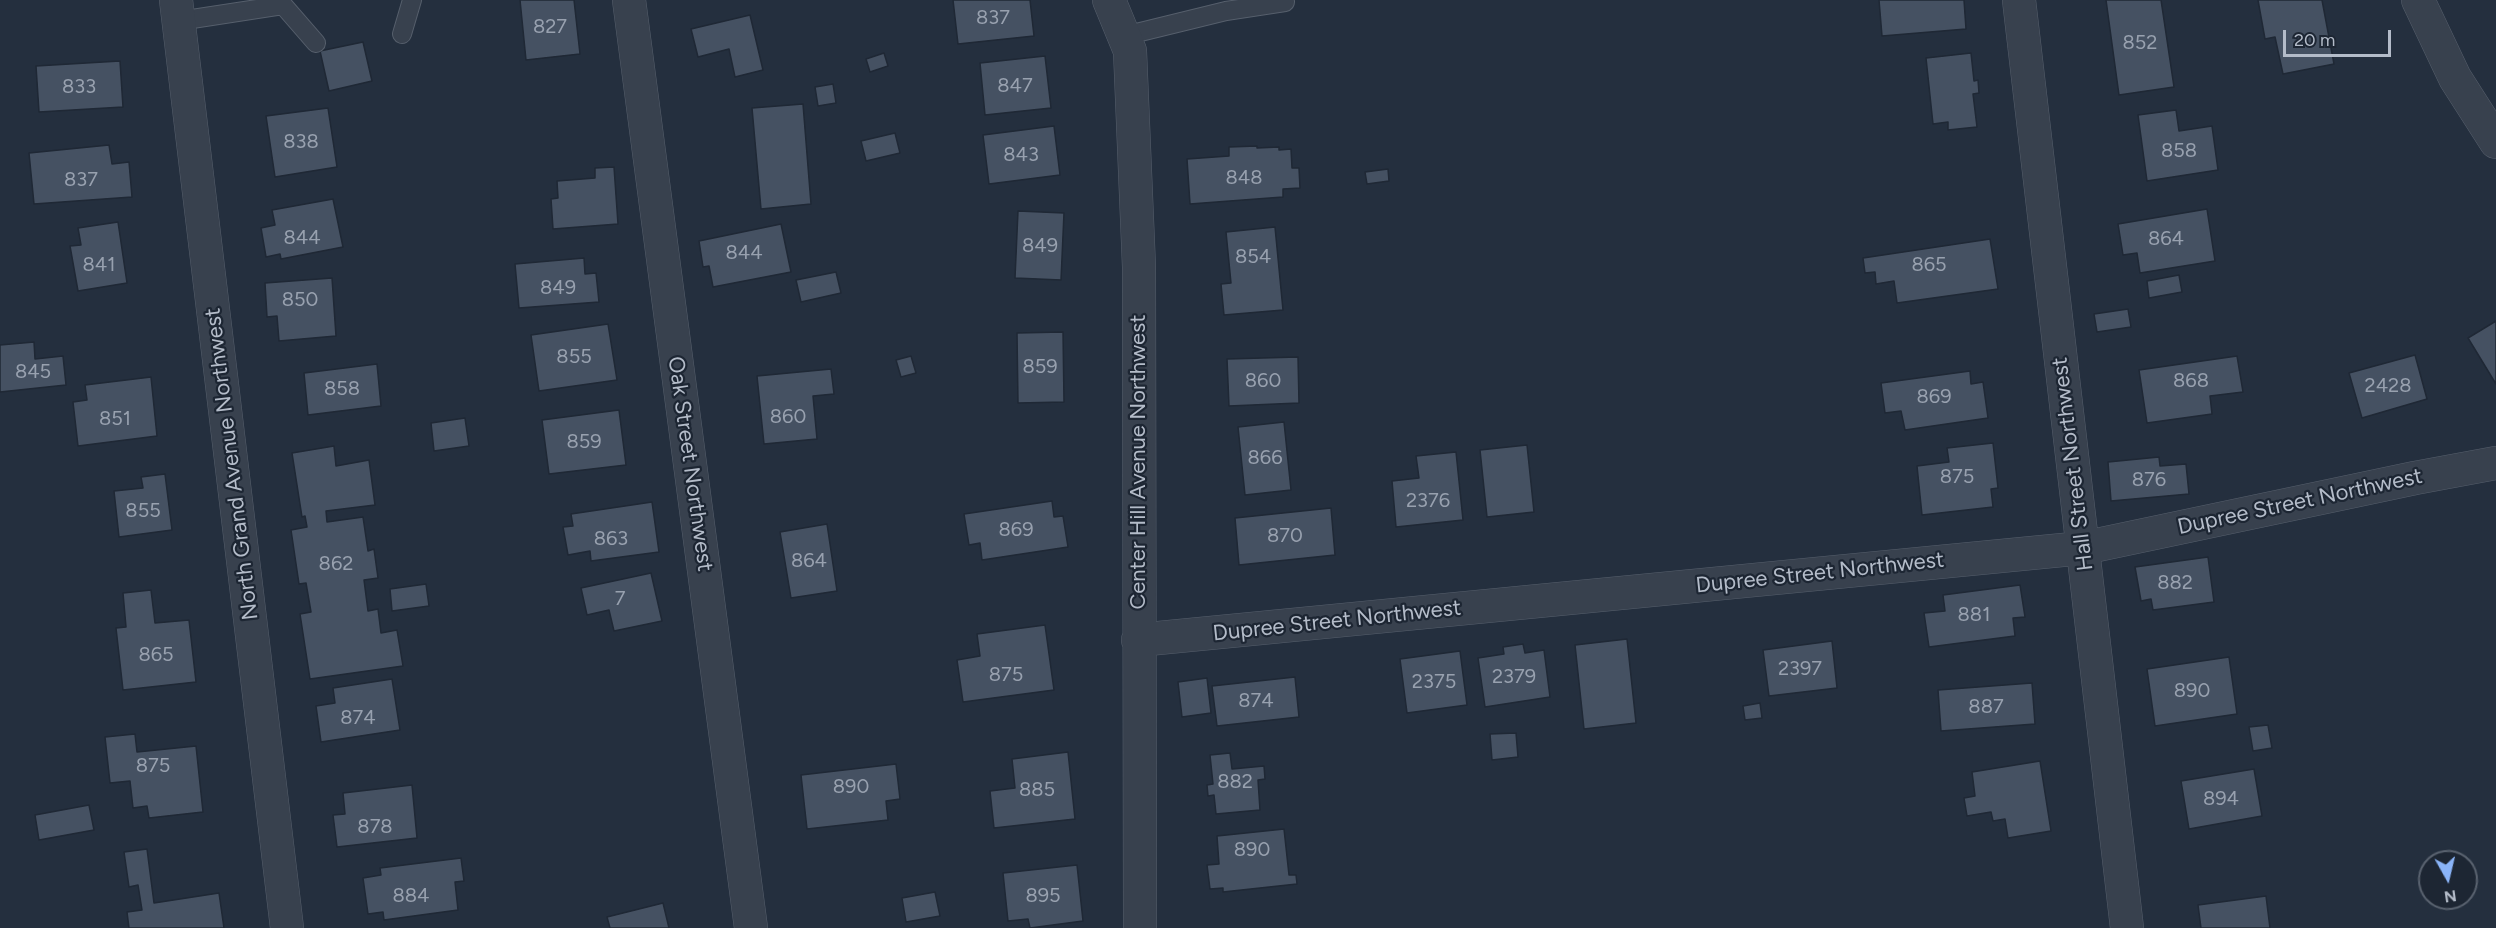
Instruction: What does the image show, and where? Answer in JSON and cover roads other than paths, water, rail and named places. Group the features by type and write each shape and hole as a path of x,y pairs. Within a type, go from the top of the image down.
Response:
{"street":[{"name":"Oak Street Northwest","path":"629,0 751,928"},
{"name":"Center Hill Avenue Northwest","path":"1109,0 1130,51 1139,267 1140,928"},
{"name":"Hall Street Northwest","path":"2019,0 2127,928"},
{"path":"2418,0 2455,78 2496,142"},
{"name":"North Grand Avenue Northwest","path":"178,10 287,928"},
{"name":"Dupree Street Northwest","path":"1138,640 2083,548 2496,463"}],"lane":[{"path":"402,34 412,0"},
{"path":"1124,36 1226,11 1285,2"},
{"path":"178,10 284,6 316,43"}]}
